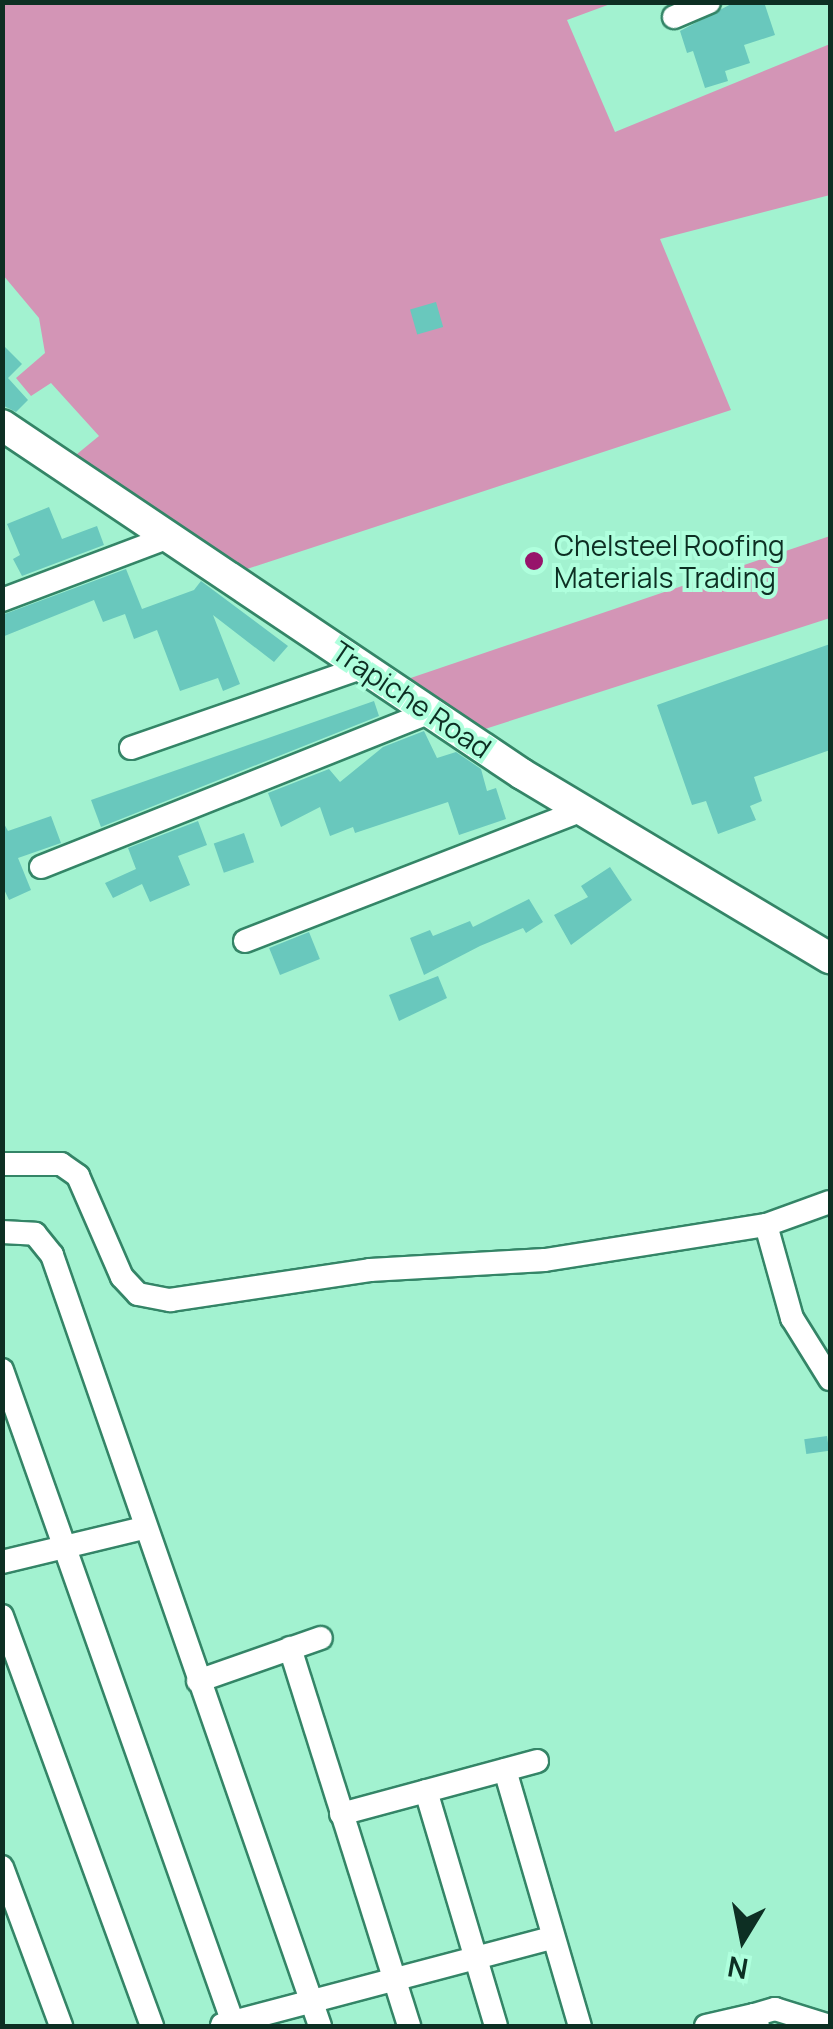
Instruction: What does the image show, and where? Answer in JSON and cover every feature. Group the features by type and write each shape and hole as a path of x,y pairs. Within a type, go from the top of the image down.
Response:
{"street":[{"path":"674,17 709,2"},
{"name":"Trapiche Road","path":"2,425 430,712 583,810 830,958"},
{"path":"2,600 170,537"},
{"path":"131,748 363,667"},
{"path":"41,867 430,712"},
{"path":"245,941 583,810"},
{"path":"2,1164 61,1164 78,1176 122,1276 138,1294 170,1300 370,1270 545,1260 766,1225 830,1202"},
{"path":"766,1225 792,1318 830,1380"},
{"path":"2,1232 34,1234 52,1255 320,2026"},
{"path":"2,1370 228,2025 552,1938"},
{"path":"2,1562 144,1528"},
{"path":"2,1616 152,2026"},
{"path":"198,1681 322,1638"},
{"path":"290,1648 408,2026"},
{"path":"341,1814 537,1761"},
{"path":"506,1770 580,2026"},
{"path":"426,1791 472,1959 496,2026"},
{"path":"2,1867 60,2026"},
{"path":"706,2026 756,2021 776,2009 830,2026"}],"shaded area":[{"path":"2,3 613,3 567,20 615,132 830,44 830,195 660,239 731,410 238,572 71,459 99,436 51,383 31,396 16,378 45,353 39,318 3,275"},
{"path":"830,536 830,618 485,729 458,731 390,685"}],"building":[{"path":"735,2 764,2 775,35 744,45 750,63 725,71 728,81 705,88 693,51 687,53 680,31"},
{"path":"436,302 443,327 417,334 410,309"},
{"path":"2,344 22,364 8,378 28,400 16,412 2,405"},
{"path":"49,507 62,539 97,526 104,545 22,576 13,559 20,555 7,524"},
{"path":"126,569 142,609 194,590 201,581 288,646 274,662 213,615 240,684 223,691 218,678 180,691 157,630 134,639 125,614 103,622 94,600 2,637 2,615"},
{"path":"830,644 830,750 754,777 762,801 750,806 756,820 718,834 706,801 692,805 657,705"},
{"path":"374,701 379,716 101,827 91,800"},
{"path":"424,731 437,758 456,752 481,769 487,791 496,788 506,819 459,835 448,802 355,833 353,827 330,836 320,807 281,827 268,793 329,769 340,782 383,747"},
{"path":"51,816 61,843 18,858 31,890 9,900 2,885 2,820 8,831"},
{"path":"198,821 207,845 178,856 190,885 150,902 142,884 113,898 105,883 136,869 128,848"},
{"path":"244,833 254,862 224,873 214,843"},
{"path":"610,867 632,900 571,945 554,915 588,897 581,886"},
{"path":"529,899 543,922 526,933 523,928 480,946 424,975 410,938 430,930 433,936 470,921 473,927"},
{"path":"309,932 320,959 280,975 269,948"},
{"path":"438,976 447,998 399,1021 389,995"},
{"path":"827,1436 829,1451 806,1454 804,1439"}],"place":[{"name":"Chelsteel Roofing Materials Trading","path":"534,561"}]}
